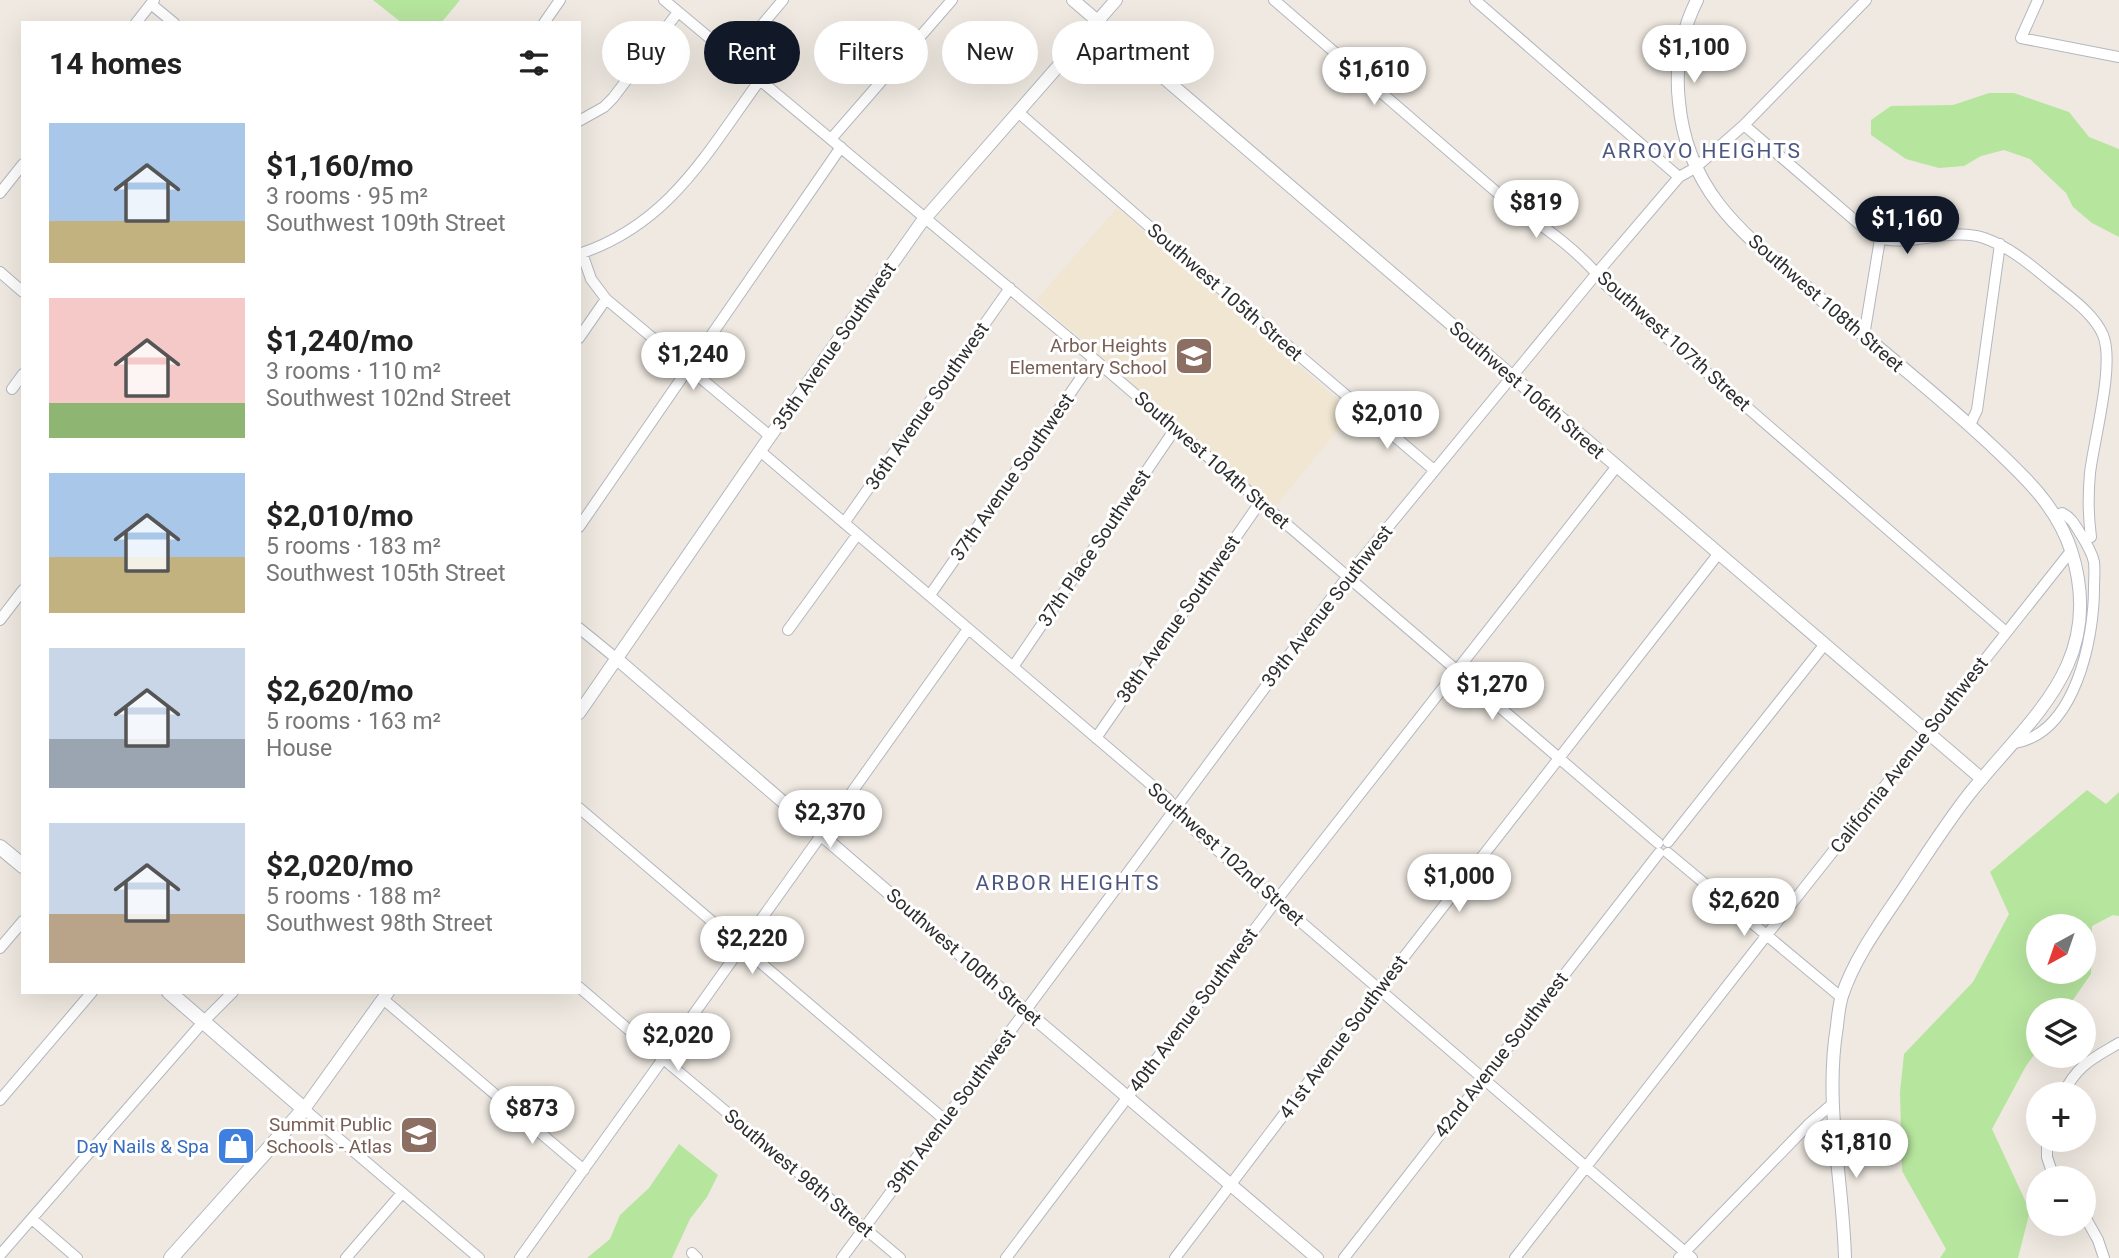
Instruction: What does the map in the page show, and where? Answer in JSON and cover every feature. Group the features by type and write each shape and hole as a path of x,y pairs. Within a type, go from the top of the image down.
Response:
{"main road":[{"path":"0,846 21,864"},
{"path":"171,994 304,1109 171,1258"}],"street":[{"path":"545,21 560,0"},
{"name":"Southwest 104th Street","path":"664,0 704,33"},
{"path":"765,21 783,0"},
{"path":"831,139 952,0"},
{"name":"Southwest 106th Street","path":"1073,0 1097,21"},
{"name":"35th Avenue Southwest","path":"1097,21 1116,0"},
{"name":"Southwest 107th Street","path":"1274,0 1501,196 1548,229 1597,273 1606,285 2007,632"},
{"path":"1476,0 1679,177"},
{"name":"Southwest 108th Street","path":"1697,0 1685,27 1677,88 1683,132 1695,168 1708,192 1732,221 1970,425 2037,490 2055,516 2071,551 2080,608 2072,654 2053,694 1982,779 1944,830 1877,928 1852,973 1842,998 1835,1036 1831,1105 1845,1258"},
{"name":"39th Avenue Southwest","path":"842,1258 1347,577 1434,470 1679,177 1695,168 1744,125 1866,0"},
{"path":"2038,0 2021,38 2119,57"},
{"path":"138,21 152,2 171,21"},
{"path":"581,120 604,107 678,12"},
{"name":"35th Avenue Southwest","path":"581,710 770,436 925,218 1052,73"},
{"path":"757,84 679,191 655,213 629,230 581,254 591,279 606,299 770,436"},
{"name":"Southwest 104th Street","path":"765,84 1094,359 1766,936 1842,998"},
{"name":"Southwest 106th Street","path":"1170,84 1982,779"},
{"name":"Southwest 105th Street","path":"1018,112 1434,470"},
{"path":"1744,125 1864,230 1880,239 1894,241 1959,234 1981,237 2000,244 2021,257 2075,302 2102,333 2106,344 2107,365 2088,491 2091,537"},
{"path":"581,524 841,147"},
{"path":"0,193 21,167"},
{"path":"1864,336 1880,239"},
{"path":"1970,425 1978,410 2000,244"},
{"path":"0,272 21,290"},
{"name":"36th Avenue Southwest","path":"844,523 1010,288"},
{"path":"581,335 606,299"},
{"name":"37th Avenue Southwest","path":"930,595 1094,359"},
{"path":"12,389 21,377"},
{"name":"37th Place Southwest","path":"1013,667 1175,429"},
{"name":"Southwest 102nd Street","path":"760,451 1168,799 1182,819 1586,1167 1685,1256"},
{"name":"40th Avenue Southwest","path":"1006,1258 1276,901 1616,466"},
{"name":"38th Avenue Southwest","path":"1096,738 1261,501"},
{"path":"2014,743 2036,737 2051,723 2082,670 2090,641 2094,611 2094,562 2070,519 2062,513 2055,516"},
{"path":"788,630 858,535"},
{"name":"California Avenue Southwest","path":"1515,1258 2071,551"},
{"name":"41st Avenue Southwest","path":"1175,1258 1379,989 1720,553"},
{"path":"0,597 18,598"},
{"path":"0,620 18,598"},
{"path":"520,1258 968,629"},
{"name":"Southwest 100th Street","path":"581,630 1317,1258"},
{"name":"42nd Avenue Southwest","path":"1344,1258 1825,644"},
{"path":"581,810 945,1120"},
{"path":"0,948 21,923"},
{"name":"Southwest 98th Street","path":"581,989 900,1258"},
{"path":"0,1100 90,994"},
{"path":"0,1255 203,1022 231,994"},
{"path":"479,1258 304,1109 385,996 584,1170"},
{"path":"2069,1082 2082,1065 2119,1043"},
{"path":"1685,1256 1810,1123 1831,1105"},
{"path":"346,1258 402,1193"},
{"path":"32,1219 77,1258"},
{"path":"2096,1236 2104,1258"}],"shaded area":[{"name":"Arbor Heights Elementary School","path":"1117,208 1352,412 1275,507 1036,300"}],"green space":[{"path":"373,0 460,0 443,21 399,21"},
{"path":"1989,93 2014,93 2069,112 2089,137 2119,149 2119,237 2092,223 2073,207 2066,193 2030,159 2004,150 1981,156 1964,166 1939,168 1906,159 1871,135 1871,120 1891,106 1953,105"},
{"path":"2087,790 2106,804 2119,792 2119,916 2113,915 2096,924 2096,914 2026,914 2026,984 2084,984 2074,998 2026,998 2026,1066 1992,1129 2026,1202 2026,1227 2018,1258 1940,1258 1946,1249 1902,1171 1900,1092 1904,1054 1973,982 2009,914 1990,872"},
{"path":"679,1144 718,1175 707,1197 690,1219 672,1258 587,1258 610,1239 620,1215 649,1188"}],"place":[{"name":"Arbor Heights Elementary School","path":"1194,356"},
{"name":"Summit Public Schools - Atlas","path":"419,1135"},
{"name":"Day Nails & Spa","path":"236,1146"}],"district":[{"name":"ARROYO HEIGHTS","path":"1702,151"},
{"name":"ARBOR HEIGHTS","path":"1068,883"}]}
